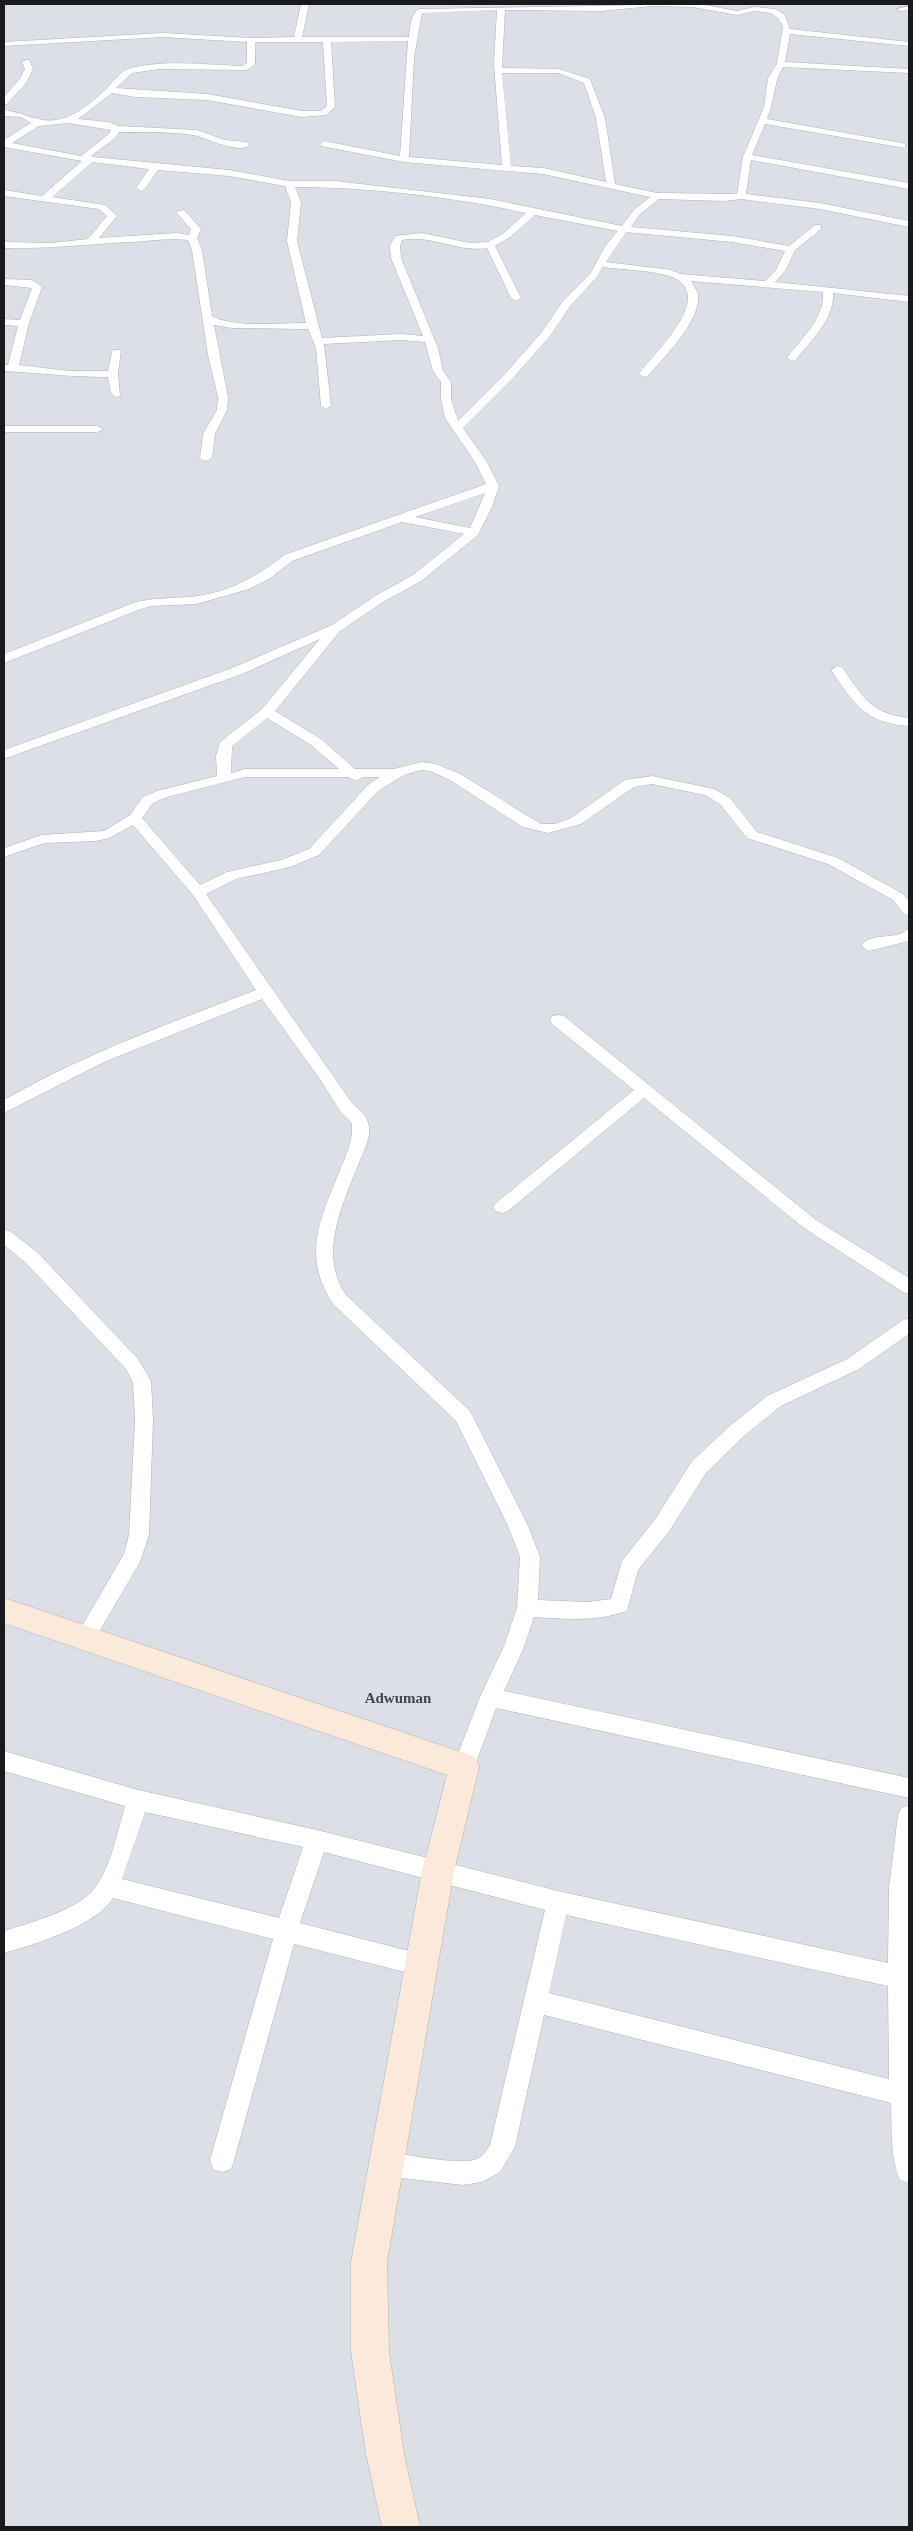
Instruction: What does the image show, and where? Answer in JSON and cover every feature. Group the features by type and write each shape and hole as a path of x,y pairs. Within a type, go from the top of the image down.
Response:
{"street":[{"path":"297,40 304,4"},
{"path":"404,159 413,39 416,15 419,11 535,6 601,9 652,4 692,5 737,12 772,11 781,16 787,26 781,64 772,78 768,107 747,157 741,196"},
{"path":"501,8 498,20 507,167"},
{"path":"786,31 876,39 909,44"},
{"path":"4,44 162,35 251,40 413,39"},
{"path":"876,39 909,36"},
{"path":"68,120 110,90 129,71 139,69 244,68 251,64 251,40"},
{"path":"110,90 135,94 207,98 302,114 323,113 331,107 330,60 327,40"},
{"path":"4,102 23,81 28,69 26,62"},
{"path":"781,64 909,71"},
{"path":"500,70 559,71 588,81 598,116 611,186"},
{"path":"4,113 32,117 37,122"},
{"path":"246,145 224,143 197,133 116,129 109,125 68,120 55,123 37,122 4,144 28,151 153,167 229,174 289,184 335,184 490,202 532,212 624,229 732,239 791,249"},
{"path":"763,121 902,146"},
{"path":"45,198 112,136 116,129"},
{"path":"324,144 404,159 507,167 552,173 657,196 724,198 741,196 820,206 863,214 881,220 909,224"},
{"path":"747,157 909,186"},
{"path":"141,188 154,169 153,167"},
{"path":"289,184 296,202 292,241 312,326 321,348 326,406"},
{"path":"4,193 102,207 112,216 91,242"},
{"path":"457,428 509,376 546,334 567,303 594,275 611,245 637,212 657,196"},
{"path":"181,212 196,229 192,238 197,250 207,316 223,397 222,410 210,434 206,458"},
{"path":"4,754 237,671 336,628 379,599 417,578 474,532 486,507 493,486 481,462 457,428 447,409 446,382 438,371 433,348 396,258 395,246 398,238 408,235 426,235 478,246 490,245 532,212"},
{"path":"767,285 780,271 791,249 818,227"},
{"path":"4,244 51,246 176,236 192,238"},
{"path":"490,245 516,298"},
{"path":"601,264 624,266 681,277 865,293 909,299"},
{"path":"644,374 684,325 695,302 692,292 681,277"},
{"path":"4,282 32,284 37,287 8,368 69,374 113,374"},
{"path":"792,358 824,315 830,300 828,291"},
{"path":"207,316 217,323 232,325 312,326"},
{"path":"4,322 24,323"},
{"path":"318,341 392,337 428,339"},
{"path":"116,394 113,374 117,352"},
{"path":"4,429 97,429"},
{"path":"4,659 39,643 137,606 151,602 196,600 245,586 265,576 288,558 493,486"},
{"path":"403,519 474,532"},
{"path":"224,778 222,756 225,745 235,735 268,712 336,628"},
{"path":"836,670 866,709 874,715 886,720 909,722"},
{"path":"268,712 316,742 352,774 373,788"},
{"path":"4,853 42,839 96,837 109,834 135,818 140,808 148,800 224,778 262,772 396,773 421,766 435,766 446,770 505,808 524,823 538,828 554,829 570,824 630,783 640,780 667,782 709,792 725,801 752,835 833,862 898,897 909,911"},
{"path":"198,892 232,875 285,864 314,852 373,788 396,773"},
{"path":"135,818 198,892 265,992 326,1075 346,1107 360,1121 361,1138 330,1215 323,1256 331,1287 340,1300 463,1416 518,1526 530,1557 527,1608 514,1647 490,1697 464,1767 438,1871 369,2262 370,2352 385,2454 401,2527"},
{"path":"869,946 879,942 906,937 909,934"},
{"path":"4,1107 49,1080 90,1061 265,992"},
{"path":"558,1020 810,1224 909,1287"},
{"path":"502,1208 644,1090"},
{"path":"4,1236 32,1258 132,1364 142,1381 144,1420 139,1535 134,1556 85,1638"},
{"path":"527,1608 590,1610 612,1609 620,1606 629,1567 663,1524 699,1467 738,1430 774,1401 853,1364 909,1325"},
{"path":"4,1611 464,1767"},
{"path":"490,1697 909,1788"},
{"path":"4,1761 138,1800 317,1840 558,1902 899,1977"},
{"path":"4,1942 61,1921 97,1903 108,1886 138,1800"},
{"path":"909,1815 900,1888 899,1977 899,2036 905,2148 909,2171"},
{"path":"222,2160 286,1931 317,1840"},
{"path":"108,1886 421,1965"},
{"path":"385,2164 467,2174 481,2171 497,2157 503,2147 558,1902"},
{"path":"535,2001 902,2094"}],"district":[{"name":"Adwuman","path":"398,1698"}]}
